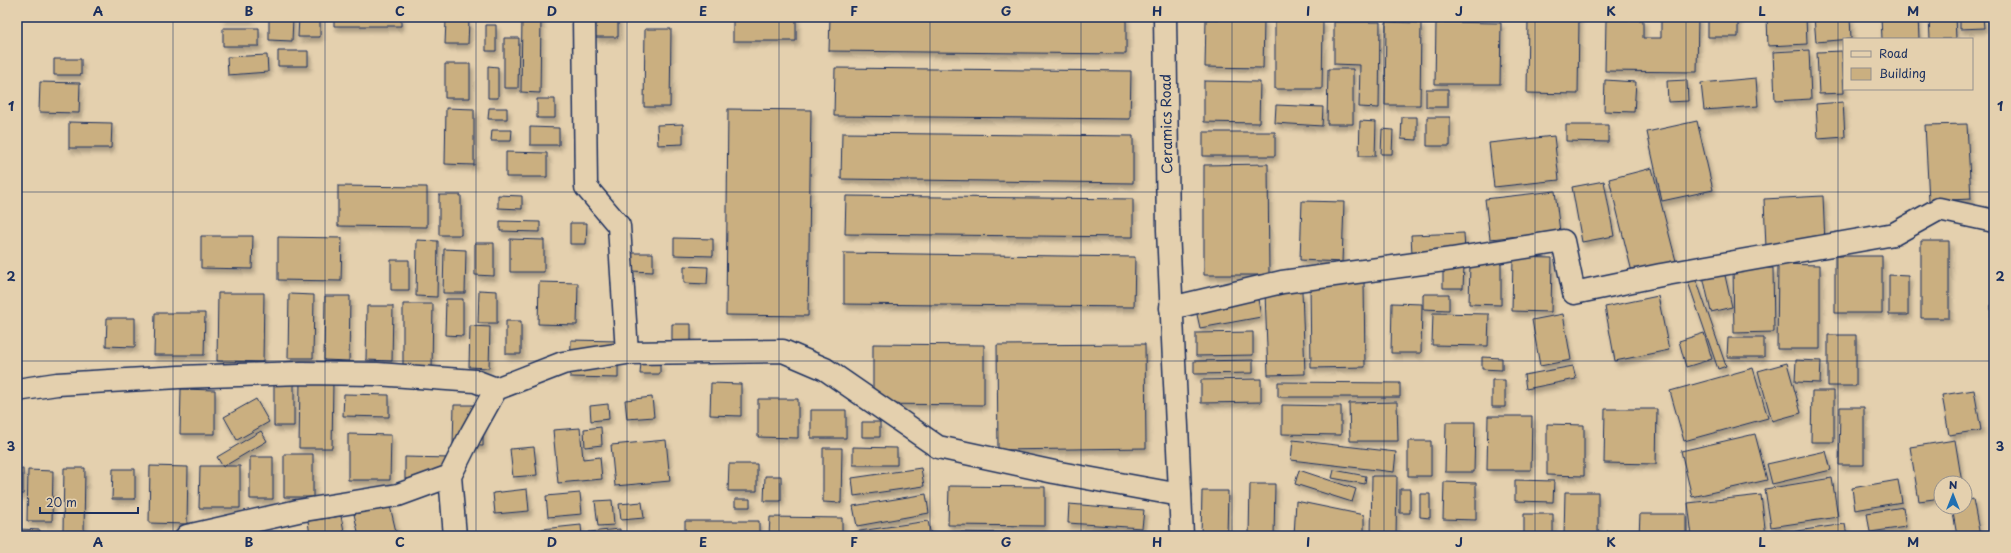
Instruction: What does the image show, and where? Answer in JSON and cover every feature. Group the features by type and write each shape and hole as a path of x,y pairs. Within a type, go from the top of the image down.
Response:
{"street":[{"path":"584,17 586,187 619,226 627,353"},
{"name":"Ceramics Road","path":"1165,17 1168,230 1182,536"},
{"path":"1171,308 1282,282 1452,259 1563,241 1574,293 1661,275 1894,234 1939,209 1994,221"},
{"path":"17,390 57,384 178,376 301,373 377,374 475,381 496,388 563,363 627,353 782,352 825,369 938,447 1054,472 1180,495"},
{"path":"455,536 450,476 496,388"},
{"path":"187,536 298,511 398,495 450,476"}],"building":[{"path":"222,17 251,17 251,19 222,19"},
{"path":"269,17 293,17 292,41 269,40"},
{"path":"299,17 320,17 320,37 298,37"},
{"path":"334,17 401,17 401,26 334,26"},
{"path":"522,17 541,17 540,93 521,92"},
{"path":"595,17 618,17 618,37 595,37"},
{"path":"733,17 796,17 796,41 733,41"},
{"path":"830,17 1126,17 1126,54 829,51"},
{"path":"1528,17 1579,18 1578,94 1527,93"},
{"path":"1661,17 1698,17 1697,72 1605,71 1606,20 1643,20 1643,38 1661,38"},
{"path":"1708,17 1738,17 1738,37 1708,37"},
{"path":"1767,17 1806,17 1807,44 1768,46"},
{"path":"1814,17 1850,17 1851,38 1816,42"},
{"path":"1881,17 1918,17 1919,38 1882,38"},
{"path":"1929,17 1955,17 1956,38 1930,38"},
{"path":"1960,17 1983,17 1984,28 1960,29"},
{"path":"1206,19 1264,20 1263,68 1205,67"},
{"path":"446,20 469,20 468,44 445,44"},
{"path":"1275,20 1323,21 1322,89 1275,89"},
{"path":"1334,22 1380,22 1379,108 1359,107 1360,65 1334,64"},
{"path":"1386,22 1421,23 1420,105 1385,105"},
{"path":"1436,22 1501,23 1500,84 1435,84"},
{"path":"486,25 496,25 496,51 486,51"},
{"path":"223,28 259,28 259,46 223,46"},
{"path":"645,29 671,29 670,107 644,107"},
{"path":"504,38 519,38 518,88 504,88"},
{"path":"1809,50 1811,99 1775,101 1773,52"},
{"path":"278,51 308,51 308,66 278,66"},
{"path":"1842,51 1844,93 1819,94 1817,52"},
{"path":"267,55 268,72 228,75 227,57"},
{"path":"54,59 81,59 81,75 54,75"},
{"path":"445,64 470,64 470,98 445,98"},
{"path":"488,66 498,67 498,98 488,98"},
{"path":"835,68 1131,71 1130,119 834,116"},
{"path":"1328,69 1353,69 1353,124 1327,124"},
{"path":"1756,78 1758,106 1704,110 1701,83"},
{"path":"1605,80 1636,82 1634,112 1604,111"},
{"path":"1687,80 1688,101 1668,102 1667,81"},
{"path":"1204,81 1260,82 1259,123 1204,122"},
{"path":"40,82 80,83 79,113 39,112"},
{"path":"1426,89 1448,89 1448,107 1426,107"},
{"path":"537,99 555,99 555,118 537,118"},
{"path":"1843,102 1845,137 1818,139 1816,104"},
{"path":"1276,105 1323,107 1322,126 1275,123"},
{"path":"446,108 474,109 474,165 445,164"},
{"path":"489,108 507,108 507,119 488,119"},
{"path":"728,109 811,110 808,316 726,315"},
{"path":"1402,117 1417,117 1417,140 1401,139"},
{"path":"1427,117 1450,117 1450,146 1427,146"},
{"path":"1360,121 1376,122 1375,156 1359,156"},
{"path":"1697,121 1713,190 1662,201 1647,132"},
{"path":"69,122 112,123 111,148 69,148"},
{"path":"683,124 683,144 658,145 657,125"},
{"path":"1967,124 1971,199 1929,201 1925,125"},
{"path":"1566,125 1608,125 1608,142 1566,141"},
{"path":"530,127 559,128 559,145 530,145"},
{"path":"1382,129 1393,130 1392,154 1381,154"},
{"path":"492,130 512,130 511,141 491,141"},
{"path":"1203,132 1275,132 1275,156 1203,156"},
{"path":"842,133 1133,136 1133,183 841,179"},
{"path":"1554,136 1559,180 1494,187 1489,143"},
{"path":"506,152 547,153 547,177 506,177"},
{"path":"1268,164 1269,275 1204,275 1204,165"},
{"path":"1652,168 1676,261 1632,272 1609,179"},
{"path":"1604,181 1614,236 1582,242 1572,187"},
{"path":"338,186 427,187 427,227 338,226"},
{"path":"1555,191 1560,232 1490,239 1485,199"},
{"path":"439,195 461,195 461,235 439,235"},
{"path":"498,195 522,196 522,209 498,208"},
{"path":"846,196 1133,199 1133,237 845,234"},
{"path":"1823,196 1825,245 1766,248 1764,199"},
{"path":"1302,201 1344,202 1342,262 1300,260"},
{"path":"500,221 540,222 540,232 500,231"},
{"path":"570,223 587,223 586,244 570,244"},
{"path":"1464,233 1465,253 1412,254 1411,235"},
{"path":"201,236 253,236 252,269 201,268"},
{"path":"278,237 342,238 341,281 278,280"},
{"path":"674,238 713,239 713,256 674,255"},
{"path":"510,239 544,240 544,272 510,272"},
{"path":"417,240 438,241 437,297 416,296"},
{"path":"1921,241 1949,241 1949,318 1921,318"},
{"path":"475,243 494,243 494,276 475,275"},
{"path":"444,249 466,250 465,293 443,293"},
{"path":"632,253 653,253 653,272 632,271"},
{"path":"844,253 1135,257 1134,307 844,304"},
{"path":"1835,256 1882,256 1882,313 1835,313"},
{"path":"1513,257 1552,258 1551,312 1512,311"},
{"path":"391,260 409,260 409,290 391,290"},
{"path":"1470,262 1501,262 1501,305 1469,304"},
{"path":"1778,264 1820,265 1820,349 1777,349"},
{"path":"684,266 708,267 707,284 684,283"},
{"path":"1443,266 1464,266 1463,288 1443,288"},
{"path":"1773,268 1774,332 1734,333 1733,269"},
{"path":"1724,271 1732,307 1711,312 1703,276"},
{"path":"1889,275 1908,276 1908,315 1889,315"},
{"path":"1695,276 1726,366 1718,369 1687,279"},
{"path":"539,282 578,283 577,325 538,324"},
{"path":"1364,282 1365,367 1311,368 1310,283"},
{"path":"479,290 497,291 497,323 478,323"},
{"path":"1302,291 1305,374 1268,375 1265,292"},
{"path":"218,293 264,293 263,362 217,361"},
{"path":"289,294 314,295 313,358 288,358"},
{"path":"1423,294 1449,294 1449,310 1423,309"},
{"path":"325,296 350,296 349,361 324,360"},
{"path":"1658,296 1669,350 1615,361 1605,307"},
{"path":"446,299 463,299 463,336 445,335"},
{"path":"1258,299 1261,317 1200,328 1196,310"},
{"path":"1392,303 1422,304 1421,353 1391,353"},
{"path":"403,304 433,304 432,368 403,368"},
{"path":"1991,305 1994,305 1994,370 1992,370"},
{"path":"367,306 393,306 392,361 366,360"},
{"path":"155,313 205,313 204,355 154,355"},
{"path":"1433,313 1489,314 1488,346 1432,345"},
{"path":"1563,314 1571,360 1540,366 1532,320"},
{"path":"107,318 135,318 135,347 106,346"},
{"path":"506,321 521,321 521,354 506,354"},
{"path":"672,324 691,324 691,342 672,342"},
{"path":"470,326 490,327 489,368 469,367"},
{"path":"1253,332 1253,355 1196,356 1196,333"},
{"path":"1704,333 1712,359 1686,367 1679,341"},
{"path":"1828,335 1856,335 1856,386 1828,386"},
{"path":"1728,338 1764,338 1764,357 1727,357"},
{"path":"571,340 618,341 618,378 570,377"},
{"path":"873,344 984,345 984,405 873,404"},
{"path":"1145,344 1146,448 998,450 997,345"},
{"path":"1482,357 1502,358 1502,370 1482,369"},
{"path":"1253,360 1253,373 1194,374 1194,361"},
{"path":"1796,360 1821,361 1820,383 1795,382"},
{"path":"641,363 660,363 660,374 640,374"},
{"path":"1787,363 1801,413 1772,421 1758,371"},
{"path":"1573,366 1576,379 1526,389 1524,375"},
{"path":"1753,368 1768,418 1684,441 1670,391"},
{"path":"1261,379 1261,402 1201,403 1201,380"},
{"path":"300,380 333,381 332,448 299,448"},
{"path":"1492,380 1505,380 1505,407 1492,407"},
{"path":"274,381 294,382 294,426 274,426"},
{"path":"1278,382 1400,383 1400,397 1278,397"},
{"path":"711,383 741,384 741,416 710,415"},
{"path":"181,389 215,390 215,434 180,434"},
{"path":"1974,390 1981,430 1949,435 1942,395"},
{"path":"1812,391 1834,391 1834,442 1811,442"},
{"path":"344,394 389,395 389,417 343,416"},
{"path":"652,397 654,417 627,419 625,400"},
{"path":"256,399 269,422 237,440 224,417"},
{"path":"758,399 798,399 798,438 758,437"},
{"path":"1397,402 1398,441 1350,441 1349,403"},
{"path":"608,404 609,419 591,421 590,406"},
{"path":"454,405 483,405 483,446 453,445"},
{"path":"1282,405 1341,406 1341,435 1282,434"},
{"path":"1840,407 1864,407 1864,465 1839,465"},
{"path":"1605,409 1657,409 1656,464 1604,463"},
{"path":"811,410 846,410 846,438 811,438"},
{"path":"1488,416 1532,416 1531,470 1487,470"},
{"path":"862,422 880,422 880,437 862,437"},
{"path":"1446,422 1475,422 1474,472 1445,472"},
{"path":"1547,424 1584,425 1584,476 1547,475"},
{"path":"601,427 602,445 585,447 584,429"},
{"path":"580,428 583,459 600,457 602,479 558,483 553,430"},
{"path":"261,431 267,441 223,467 217,457"},
{"path":"348,434 391,435 390,480 348,480"},
{"path":"1755,434 1767,480 1692,497 1681,451"},
{"path":"666,440 670,481 615,486 611,445"},
{"path":"1293,440 1396,452 1394,472 1291,460"},
{"path":"1955,440 1961,475 1933,475 1933,499 1919,501 1910,447"},
{"path":"1408,441 1431,441 1431,476 1408,476"},
{"path":"534,447 537,475 513,477 510,449"},
{"path":"853,447 897,448 897,465 853,465"},
{"path":"823,448 842,448 841,503 823,502"},
{"path":"1826,451 1831,470 1772,484 1767,464"},
{"path":"284,454 313,454 313,497 284,497"},
{"path":"250,457 273,457 273,499 250,499"},
{"path":"405,457 450,458 449,480 405,479"},
{"path":"729,464 757,464 757,491 728,491"},
{"path":"150,466 188,467 187,524 149,523"},
{"path":"200,466 240,466 240,508 199,508"},
{"path":"64,468 85,468 84,531 63,531"},
{"path":"921,468 924,486 854,496 852,478"},
{"path":"17,469 23,469 23,494 17,494"},
{"path":"113,469 135,469 135,499 112,499"},
{"path":"28,470 53,471 52,521 27,521"},
{"path":"1299,470 1356,489 1352,502 1295,484"},
{"path":"1334,470 1366,476 1365,484 1332,478"},
{"path":"765,476 781,476 781,501 764,501"},
{"path":"1372,476 1397,476 1396,536 1371,536"},
{"path":"1832,478 1838,517 1771,527 1765,489"},
{"path":"1515,480 1554,481 1553,502 1515,501"},
{"path":"1898,480 1902,502 1855,510 1852,488"},
{"path":"1444,482 1476,483 1476,520 1443,519"},
{"path":"1250,484 1275,484 1274,536 1249,536"},
{"path":"949,486 1045,487 1045,526 948,525"},
{"path":"527,489 529,511 495,514 493,493"},
{"path":"1400,489 1410,489 1410,513 1400,513"},
{"path":"1202,491 1228,491 1227,536 1201,536"},
{"path":"1565,492 1598,492 1598,536 1564,536"},
{"path":"580,493 582,514 548,517 546,496"},
{"path":"926,494 929,513 857,526 853,506"},
{"path":"1420,494 1430,494 1430,518 1420,517"},
{"path":"1761,495 1766,536 1692,536 1688,503"},
{"path":"735,499 750,499 750,507 735,507"},
{"path":"1973,499 1980,536 1957,536 1953,515 1973,515"},
{"path":"612,500 614,525 598,526 595,501"},
{"path":"1296,501 1364,515 1364,536 1294,536"},
{"path":"642,502 644,518 621,520 619,504"},
{"path":"1069,504 1144,510 1142,528 1068,523"},
{"path":"390,506 397,536 359,536 354,514"},
{"path":"1903,507 1906,527 1870,532 1867,513"},
{"path":"1524,514 1553,514 1553,536 1524,536"},
{"path":"1640,514 1686,514 1686,536 1639,536"},
{"path":"341,516 345,536 310,536 308,521"},
{"path":"770,517 842,518 842,536 769,536"},
{"path":"685,521 759,521 759,536 685,536"},
{"path":"928,521 931,536 853,536 853,532"},
{"path":"1845,524 1847,536 1770,536 1770,535"},
{"path":"581,525 582,536 543,536 542,529"},
{"path":"17,529 40,530 40,536 17,536"},
{"path":"620,529 620,536 589,536 589,532"},
{"path":"513,531 514,536 492,536 491,533"},
{"path":"1607,531 1627,531 1627,536 1607,536"},
{"path":"952,532 1043,533 1043,536 952,536"},
{"path":"656,533 656,536 624,536"}]}
